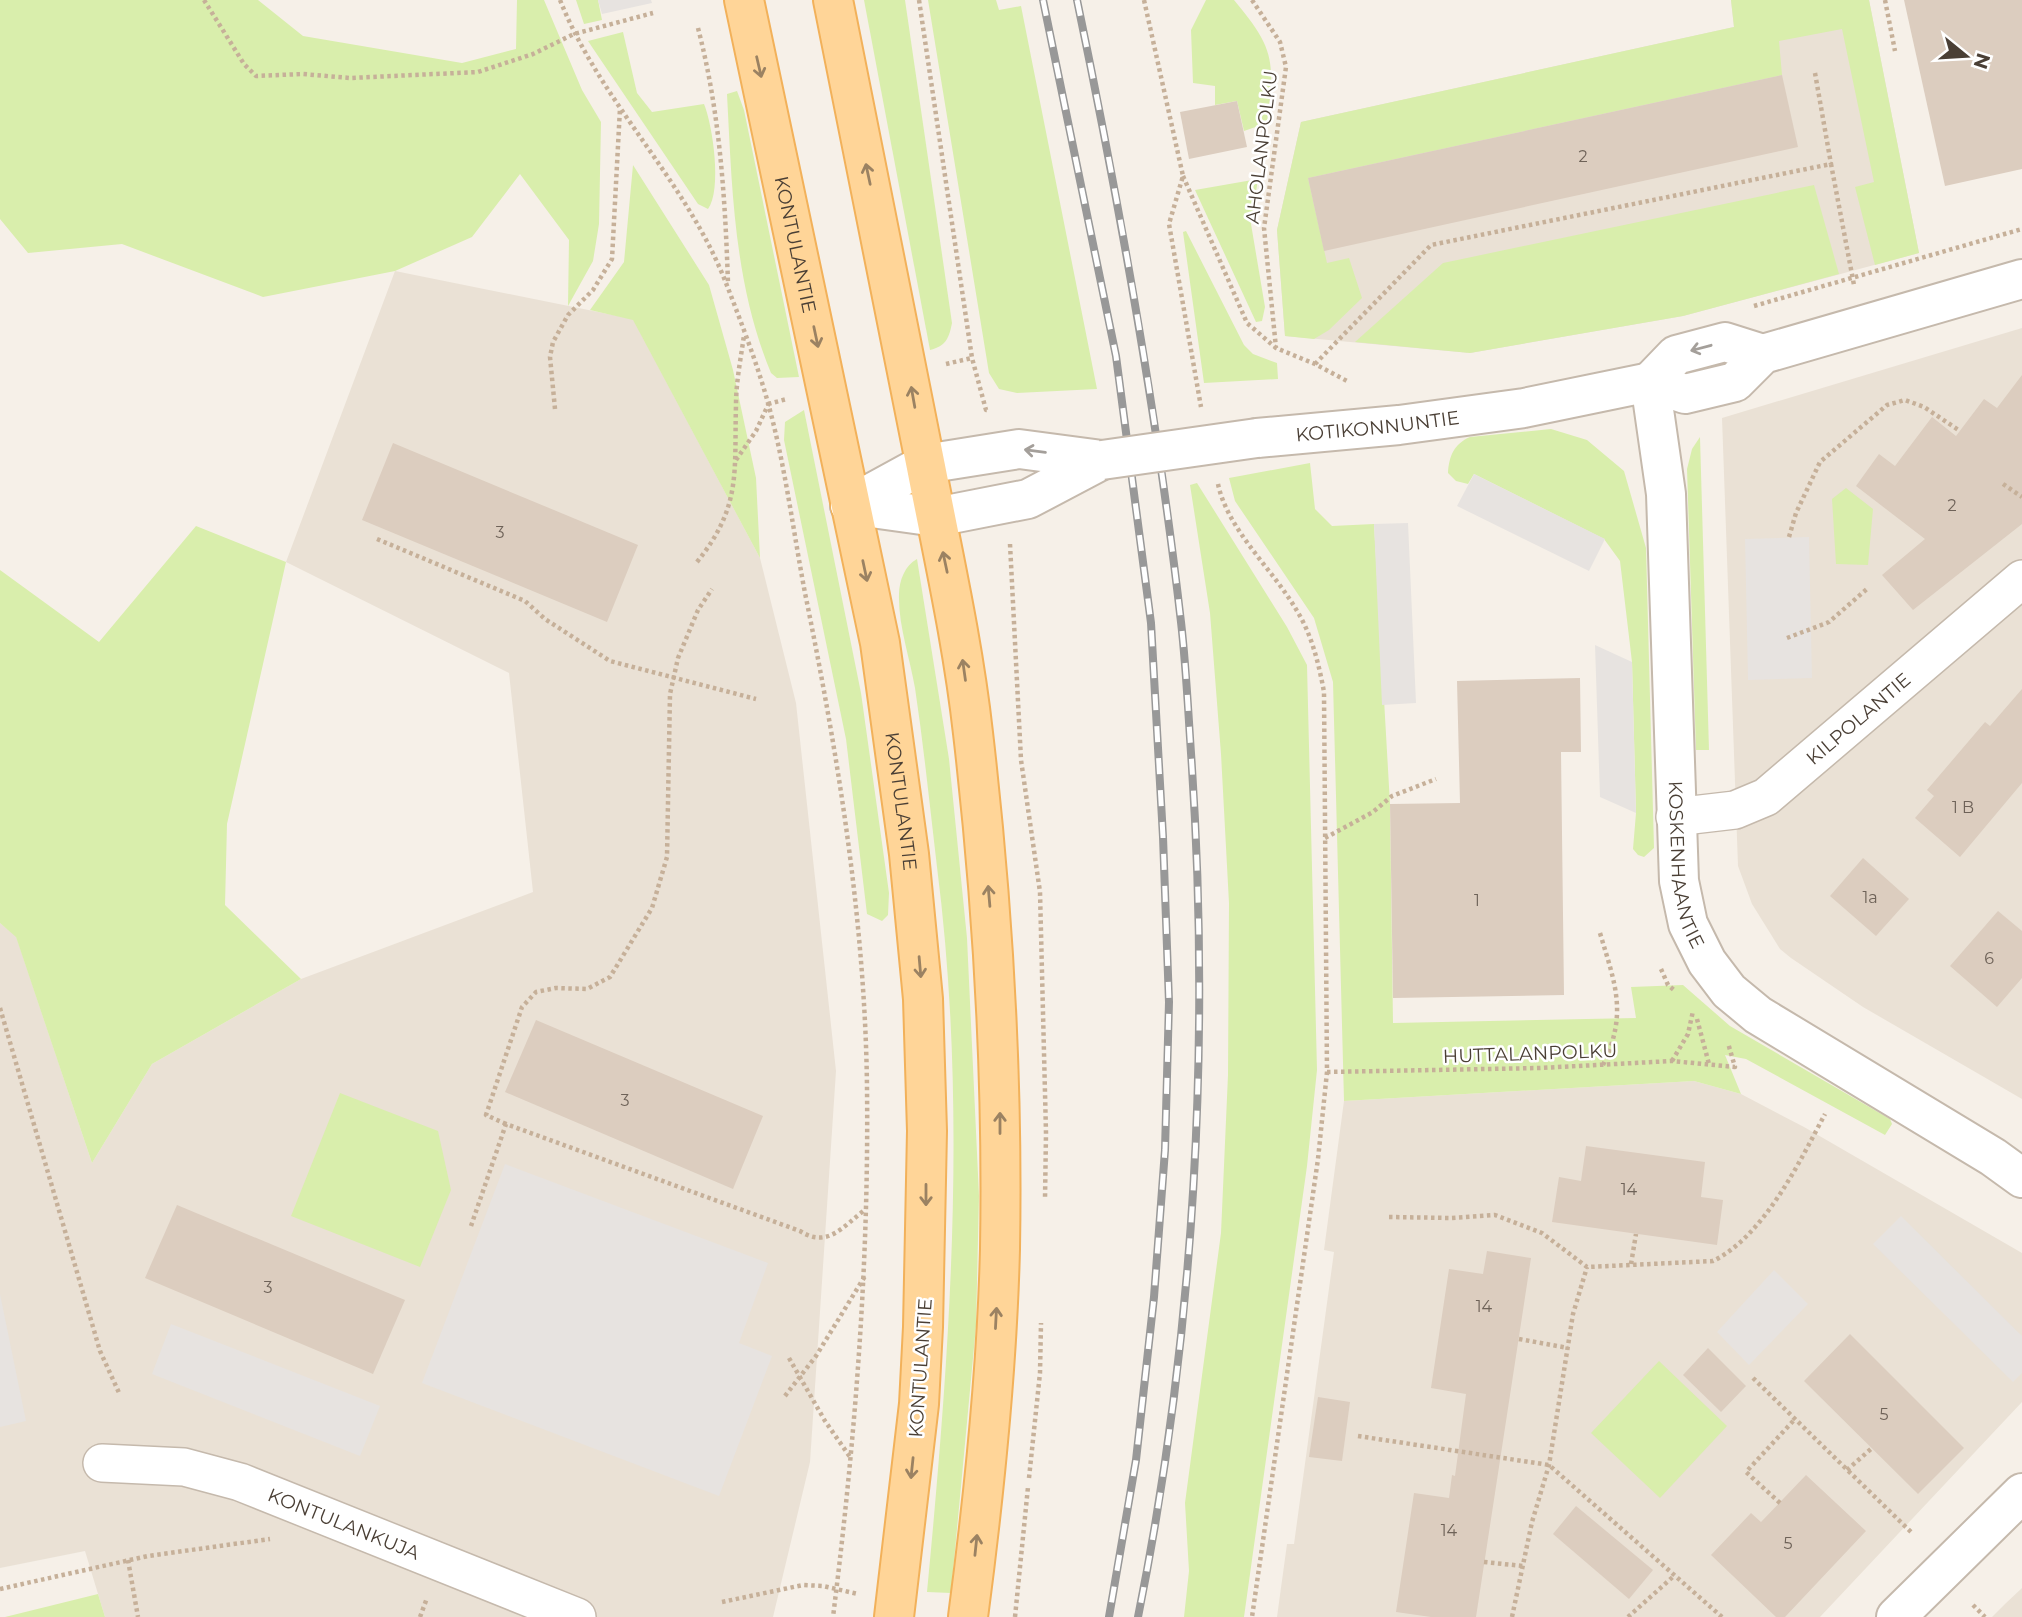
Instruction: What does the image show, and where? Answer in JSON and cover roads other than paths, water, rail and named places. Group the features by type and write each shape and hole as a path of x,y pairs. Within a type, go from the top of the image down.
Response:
{"main road":[{"name":"KONTULANTIE","path":"744,0 880,643 909,854 923,999 927,1131 925,1302 919,1404 894,1617"},
{"path":"832,0 954,606 974,743 995,979 1000,1112 1000,1252 992,1395 968,1617"}],"street":[{"path":"1650,382 1685,394 1735,382 1763,354 2022,279"},
{"name":"KOTIKONNUNTIE","path":"850,505 925,464 1019,449 1102,460 1257,438 1399,425 1524,408 1650,382"},
{"name":"KOSKENHAANTIE","path":"1650,382 1666,494 1675,817 1679,881 1688,925 1707,962 1729,991 1790,1036 1993,1157 2022,1178"},
{"name":"KOTIKONNUNTIE","path":"850,505 936,517 1028,499 1102,460"},
{"name":"KILPOLANTIE","path":"1675,817 1735,810 1766,797 2022,579"},
{"name":"KONTULANKUJA","path":"102,1463 184,1467 240,1482 577,1617"},
{"path":"1896,1617 2022,1493"}],"railway":[{"path":"1043,0 1116,356 1151,623 1163,837 1169,1002 1165,1150 1154,1297 1136,1460 1109,1617"},
{"path":"1077,0 1122,232 1161,465 1184,654 1197,861 1198,1078 1185,1295 1173,1403 1138,1617"}]}
